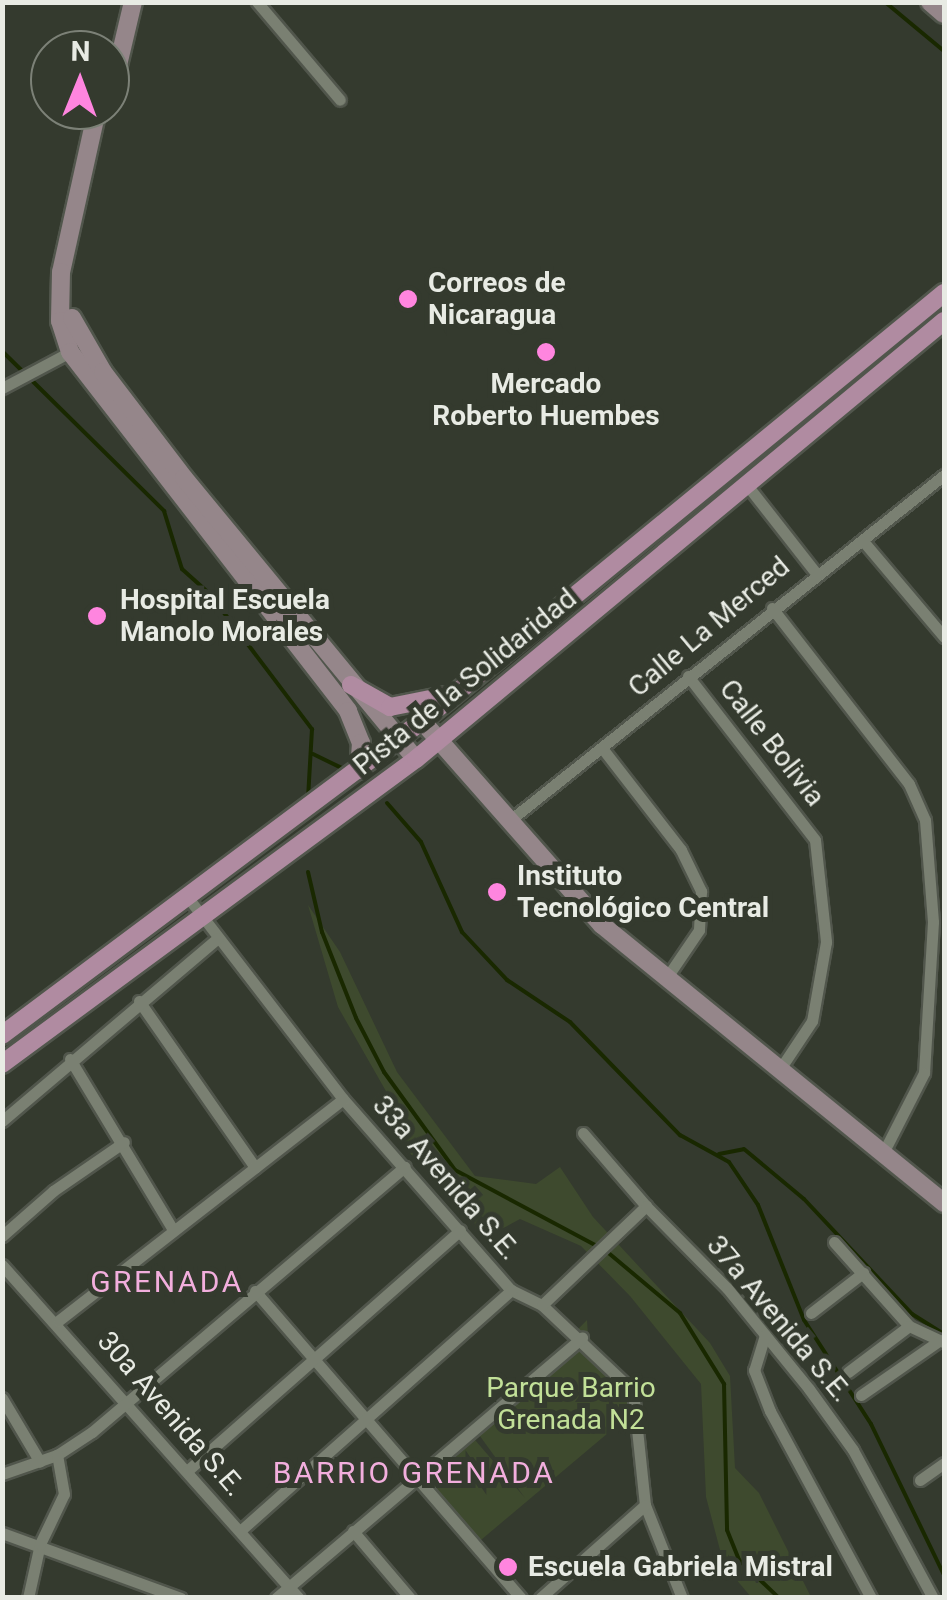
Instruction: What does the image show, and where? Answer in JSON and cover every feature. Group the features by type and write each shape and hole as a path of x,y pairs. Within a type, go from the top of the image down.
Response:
{"main road":[{"path":"116,30 122,2"},
{"path":"126,30 132,2"},
{"path":"930,2 944,14"},
{"path":"93,130 61,272 60,321 70,352 348,711 361,743 359,770"},
{"path":"70,352 75,254 103,130"},
{"name":"Pista de la Solidaridad","path":"2,1035 399,740 944,293"},
{"path":"72,318 103,372 352,686 416,760"},
{"name":"Pista de la Solidaridad","path":"2,1064 416,760 750,489 944,321"},
{"path":"70,352 103,372"},
{"path":"352,686 376,702 400,708 464,688"},
{"path":"422,721 602,925 944,1204"}],"street":[{"path":"256,2 340,100"},
{"path":"2,388 70,352"},
{"name":"Calle La Merced","path":"509,821 815,572 863,540 944,475"},
{"path":"750,489 815,572"},
{"path":"863,540 944,637"},
{"path":"772,608 909,784 925,820 939,922 924,1074 883,1153"},
{"name":"Calle Bolivia","path":"688,676 815,840 826,942 812,1021 780,1069"},
{"path":"602,748 681,850 701,892 700,930 666,977"},
{"name":"33a Avenida S.E.","path":"189,899 343,1099 512,1290 542,1305 582,1338 633,1390 645,1504 680,1592"},
{"path":"2,1121 70,1059 218,938"},
{"path":"140,1001 255,1167"},
{"path":"70,1059 124,1142 173,1230"},
{"path":"58,1321 343,1099"},
{"name":"37a Avenida S.E.","path":"582,1132 765,1335 853,1450 933,1598"},
{"path":"2,1236 53,1190 124,1142"},
{"path":"2,1474 58,1455 406,1167"},
{"path":"542,1305 646,1206"},
{"path":"187,1472 460,1230"},
{"path":"834,1242 909,1326 942,1341"},
{"name":"30a Avenida S.E.","path":"2,1265 58,1321 299,1598"},
{"path":"811,1313 864,1273"},
{"path":"240,1530 512,1290"},
{"path":"255,1292 521,1598"},
{"path":"848,1372 909,1326"},
{"path":"765,1335 754,1370 770,1411 871,1598"},
{"path":"276,1598 582,1338"},
{"path":"860,1394 942,1341"},
{"path":"2,1398 40,1462"},
{"path":"28,1598 40,1544 64,1494 58,1455"},
{"path":"920,1480 944,1463"},
{"path":"540,1598 645,1504"},
{"path":"353,1531 410,1598"},
{"path":"2,1533 181,1598"},
{"path":"664,1598 680,1592"}],"green space":[{"path":"308,905 340,952 397,1072 475,1176 536,1184 560,1167 593,1217 710,1343 730,1376 735,1468 759,1493 811,1597 751,1597 724,1565 706,1497 701,1384 630,1296 581,1246 520,1219 487,1237 386,1127 387,1093 338,1007"},
{"name":"Parque Barrio Grenada N2","path":"587,1320 588,1335 633,1412 475,1545 417,1476 469,1433 525,1498 477,1432"}],"waterway":[{"path":"885,2 944,51"},
{"path":"2,351 164,511 182,569 209,593 312,729 308,799"},
{"path":"313,754 344,769"},
{"path":"387,803 421,842 462,932 507,980 570,1022 680,1135 729,1162 758,1205 804,1320 871,1424 944,1575"},
{"path":"308,872 322,932 356,1018 384,1072 455,1170 597,1246"},
{"path":"719,1154 744,1149 804,1199 912,1314 944,1334"},
{"path":"605,1250 680,1313 724,1384 727,1530 739,1560 779,1598"}],"place":[{"name":"Correos de Nicaragua","path":"408,299"},
{"name":"Mercado Roberto Huembes","path":"546,352"},
{"name":"Hospital Escuela Manolo Morales","path":"97,616"},
{"name":"Instituto Tecnológico Central","path":"497,892"},
{"name":"Escuela Gabriela Mistral","path":"508,1567"}],"district":[{"name":"GRENADA","path":"167,1282"},
{"name":"BARRIO GRENADA","path":"414,1473"}]}
